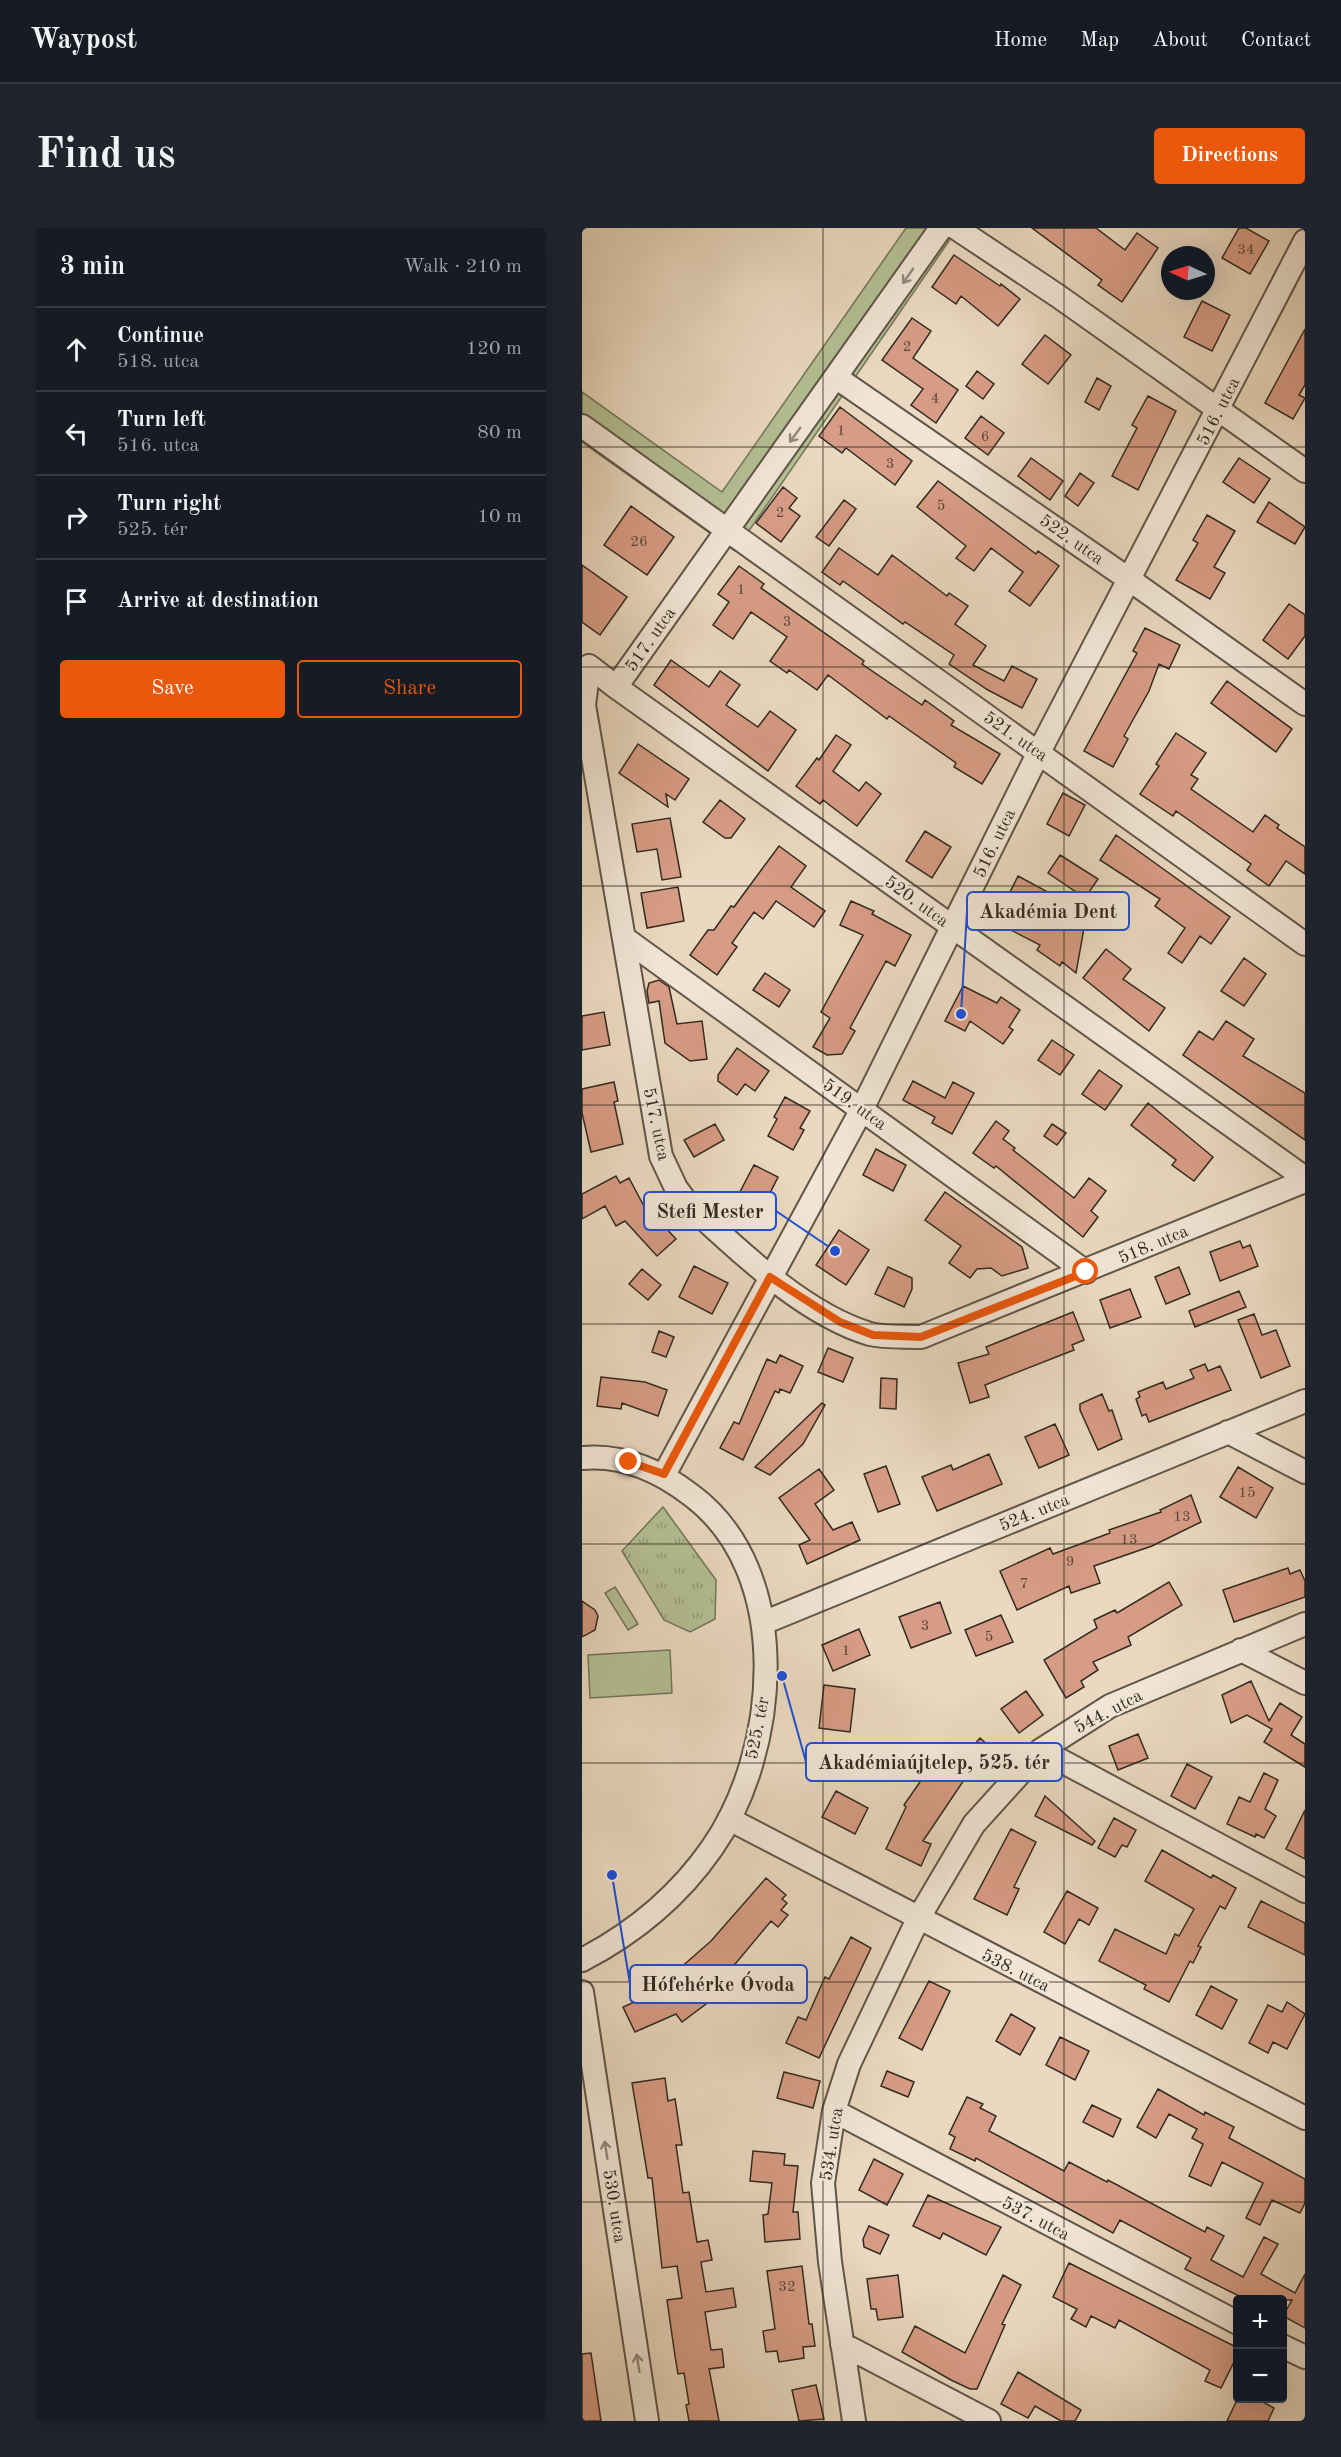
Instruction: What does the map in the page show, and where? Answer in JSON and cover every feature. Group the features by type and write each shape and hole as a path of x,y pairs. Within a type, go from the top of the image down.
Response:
{"street":[{"name":"517. utca","path":"585,664 616,687 726,530 837,378 941,228"},
{"path":"956,228 1305,471"},
{"name":"516. utca","path":"664,1474 862,1109 1039,752 1305,242"},
{"name":"522. utca","path":"837,378 1131,579 1305,704"},
{"name":"521. utca","path":"582,426 1305,944"},
{"name":"517. utca","path":"585,664 584,705 661,1156 687,1203 770,1277"},
{"name":"520. utca","path":"616,687 1305,1180"},
{"name":"519. utca","path":"624,938 1086,1272"},
{"name":"518. utca","path":"770,1277 840,1322 873,1335 921,1337 1086,1272 1305,1180"},
{"name":"524. utca","path":"763,1623 1305,1401"},
{"path":"1228,1432 1305,1472"},
{"name":"525. tér","path":"582,1458 629,1462 664,1474 704,1504 728,1533 748,1570 763,1623 765,1662 760,1722 745,1780 729,1819 713,1847 690,1876 657,1910 618,1941 582,1960"},
{"name":"544. utca","path":"918,1919 974,1824 1041,1750 1110,1706 1305,1623"},
{"path":"1240,1650 1305,1683"},
{"path":"1041,1750 1305,1891"},
{"name":"538. utca","path":"729,1819 1305,2118"},
{"name":"534. utca","path":"854,2421 830,2262 823,2182 834,2111 849,2064 918,1919"},
{"name":"530. utca","path":"582,1992 647,2421"},
{"name":"537. utca","path":"834,2111 1233,2320"},
{"path":"842,2344 989,2421"},
{"path":"1287,2348 1305,2357"}],"green space":[{"path":"906,228 958,228 735,551 582,442 582,392 722,492"},
{"path":"663,1507 716,1580 715,1619 690,1632 664,1620 622,1551"},
{"path":"615,1587 638,1624 628,1630 605,1593"},
{"path":"670,1650 672,1693 590,1698 588,1655"}],"building":[{"path":"1032,228 1096,228 1125,250 1137,233 1158,248 1122,302 1098,285 1102,280"},
{"path":"1239,228 1246,228 1269,241 1250,274 1222,258"},
{"path":"954,255 1000,286 1001,284 1020,299 998,326 961,296 956,304 932,287"},
{"path":"1202,301 1230,315 1212,351 1184,337"},
{"path":"912,318 931,331 913,358 958,390 936,423 911,405 923,389 882,360"},
{"path":"1305,329 1305,385 1299,395 1305,398 1293,419 1265,403"},
{"path":"1045,335 1071,355 1048,384 1022,364"},
{"path":"977,371 994,384 983,399 966,386"},
{"path":"1097,378 1111,386 1099,410 1085,402"},
{"path":"1148,396 1176,411 1138,490 1112,476 1137,428 1132,425"},
{"path":"840,407 912,461 895,485 846,448 842,453 819,436"},
{"path":"981,416 1004,433 988,455 965,438"},
{"path":"1031,458 1063,481 1050,500 1018,476"},
{"path":"1239,458 1270,479 1254,503 1223,482"},
{"path":"1080,473 1094,483 1078,506 1065,496"},
{"path":"938,481 1036,554 1038,551 1059,566 1030,606 1009,591 1023,572 991,548 974,571 956,558 966,546 917,507"},
{"path":"783,487 797,498 789,508 800,516 781,542 756,523"},
{"path":"844,500 856,509 829,546 816,537"},
{"path":"1269,502 1305,527 1295,544 1257,522"},
{"path":"631,506 674,537 647,575 604,545"},
{"path":"1207,515 1235,531 1214,567 1225,573 1210,599 1176,580 1198,543 1193,540"},
{"path":"839,548 878,575 892,555 947,596 949,593 968,606 955,624 986,646 973,665 1004,681 1012,666 1037,679 1022,708 988,690 949,664 954,655 905,622 903,624 843,581 840,585 822,572"},
{"path":"582,565 627,597 600,635 582,622"},
{"path":"739,566 764,584 761,588 864,661 862,664 922,705 925,700 954,721 951,725 1000,754 982,784 954,767 956,763 889,716 887,719 828,675 817,690 789,670 787,673 770,661 787,637 751,612 733,639 713,625 729,602 718,594"},
{"path":"1289,604 1305,615 1305,636 1288,659 1263,640"},
{"path":"1145,628 1180,645 1169,669 1159,664 1149,691 1124,736 1128,739 1113,767 1084,751 1137,653 1133,651"},
{"path":"671,660 709,687 720,671 740,685 726,705 758,727 770,711 796,730 768,771 654,685"},
{"path":"1227,681 1292,729 1276,752 1211,703"},
{"path":"1176,733 1206,753 1191,775 1198,779 1191,789 1253,832 1265,815 1279,825 1277,828 1305,847 1305,874 1286,861 1269,886 1247,870 1251,864 1176,811 1173,816 1140,794 1159,766 1156,764"},
{"path":"836,735 851,745 833,771 859,791 866,782 881,794 857,826 823,800 820,804 796,786 817,758 819,760"},
{"path":"638,744 689,779 675,800 666,794 668,807 619,773"},
{"path":"1063,793 1085,805 1069,836 1047,824"},
{"path":"720,800 745,819 731,838 725,838 703,822"},
{"path":"670,818 681,877 662,880 657,849 637,852 632,824"},
{"path":"925,831 951,847 932,878 906,861"},
{"path":"1116,835 1230,917 1211,944 1200,936 1182,963 1168,953 1185,928 1155,906 1160,899 1100,860"},
{"path":"779,846 806,866 791,887 825,911 814,927 776,901 763,919 754,912 732,943 737,947 717,975 690,955 708,930 714,930 731,906 734,907"},
{"path":"1060,855 1098,879 1085,898 1048,873"},
{"path":"1018,876 1046,891 1037,908 1086,917 1076,973 1062,962 1060,966 1037,950 1040,945 995,922"},
{"path":"678,887 684,921 647,928 641,893"},
{"path":"851,901 874,911 872,914 911,935 895,966 886,961 850,1028 855,1031 842,1054 827,1055 813,1047 830,1018 821,1012 863,935 840,925"},
{"path":"1106,949 1131,969 1123,979 1165,1008 1149,1031 1083,978"},
{"path":"1244,958 1266,974 1244,1006 1221,991"},
{"path":"765,973 790,990 779,1007 753,990"},
{"path":"659,980 669,987 677,1024 702,1021 707,1059 690,1061 665,1043 659,1001 649,1003 647,991 649,983"},
{"path":"963,986 997,1003 1001,997 1020,1010 1009,1027 1013,1030 1003,1044 970,1021 965,1031 945,1021"},
{"path":"604,1012 610,1045 582,1050 582,1016"},
{"path":"1226,1021 1254,1039 1243,1056 1305,1093 1305,1140 1183,1055 1199,1031 1213,1040"},
{"path":"1052,1040 1074,1055 1060,1075 1038,1060"},
{"path":"737,1048 769,1071 755,1091 745,1084 737,1095 718,1081 718,1075"},
{"path":"1099,1070 1122,1086 1105,1110 1082,1094"},
{"path":"913,1081 945,1098 953,1082 974,1093 952,1134 932,1123 935,1117 903,1100"},
{"path":"614,1082 618,1101 614,1102 623,1144 591,1152 582,1113 582,1089"},
{"path":"785,1097 810,1111 800,1128 804,1130 793,1150 768,1136 777,1119 774,1117"},
{"path":"1148,1103 1213,1157 1194,1181 1172,1165 1176,1160 1131,1125"},
{"path":"996,1121 1009,1131 1003,1139 1015,1148 1013,1150 1074,1198 1089,1178 1106,1191 1091,1211 1098,1217 1083,1237 996,1166 994,1168 973,1153"},
{"path":"715,1124 724,1140 694,1157 684,1140"},
{"path":"1052,1124 1066,1133 1057,1145 1044,1136"},
{"path":"876,1149 906,1165 893,1191 863,1175"},
{"path":"754,1165 778,1177 756,1221 731,1209"},
{"path":"616,1176 620,1183 629,1178 655,1227 660,1222 676,1239 657,1256 625,1221 616,1226 605,1206 582,1219 582,1194"},
{"path":"945,1192 1022,1247 1028,1268 1002,1276 991,1268 977,1269 970,1278 949,1263 961,1246 925,1220"},
{"path":"839,1230 869,1250 846,1285 816,1265"},
{"path":"1240,1241 1243,1248 1250,1245 1258,1266 1220,1281 1210,1252"},
{"path":"694,1266 728,1283 712,1314 679,1297"},
{"path":"888,1267 912,1278 912,1289 904,1307 875,1294"},
{"path":"1179,1267 1190,1294 1166,1304 1155,1277"},
{"path":"642,1269 661,1285 648,1300 629,1284"},
{"path":"1130,1289 1141,1317 1110,1328 1100,1300"},
{"path":"1239,1291 1246,1307 1195,1327 1189,1311"},
{"path":"1073,1312 1084,1340 1072,1345 1074,1350 985,1385 989,1397 970,1403 958,1363 989,1354 986,1347"},
{"path":"1254,1314 1262,1335 1276,1330 1290,1366 1261,1378 1238,1320"},
{"path":"659,1331 674,1337 666,1357 652,1352"},
{"path":"828,1348 853,1358 843,1382 818,1372"},
{"path":"780,1355 803,1366 790,1393 780,1389 779,1393 775,1391 743,1460 720,1448 734,1422 739,1424 767,1359 776,1363"},
{"path":"1205,1364 1208,1371 1220,1366 1231,1390 1149,1422 1146,1414 1142,1416 1136,1399 1140,1397 1138,1392 1163,1382 1166,1389 1194,1378 1190,1370"},
{"path":"601,1377 645,1382 667,1390 658,1416 622,1403 621,1409 597,1406"},
{"path":"881,1378 897,1379 896,1409 880,1408"},
{"path":"1102,1394 1109,1411 1112,1410 1122,1439 1098,1450 1080,1410 1080,1404"},
{"path":"822,1403 825,1405 803,1444 770,1475 755,1467"},
{"path":"1055,1424 1069,1455 1039,1468 1025,1437"},
{"path":"989,1454 1002,1484 937,1511 922,1477 951,1465 953,1470"},
{"path":"886,1466 900,1504 878,1512 864,1474"},
{"path":"1238,1467 1273,1488 1256,1518 1220,1497"},
{"path":"819,1469 834,1490 815,1504 833,1530 852,1522 860,1540 807,1564 799,1545 810,1540 779,1498"},
{"path":"1191,1495 1201,1522 1152,1546 1094,1566 1100,1583 1071,1593 1069,1586 1017,1610 1000,1571 1050,1548 1053,1554 1110,1533 1109,1530 1161,1512 1160,1510"},
{"path":"1288,1568 1290,1574 1300,1570 1305,1581 1305,1597 1234,1622 1223,1590"},
{"path":"1169,1582 1182,1605 1128,1637 1131,1645 1093,1662 1098,1670 1081,1681 1084,1687 1066,1698 1044,1660 1097,1628 1094,1620 1115,1610 1117,1613"},
{"path":"582,1601 595,1610 598,1616 595,1630 582,1637"},
{"path":"940,1602 951,1633 911,1648 899,1617"},
{"path":"1001,1615 1013,1642 976,1656 965,1630"},
{"path":"859,1629 870,1655 833,1671 822,1645"},
{"path":"1251,1681 1269,1721 1280,1703 1302,1717 1291,1735 1305,1744 1305,1767 1264,1742 1272,1729 1247,1715 1231,1723 1222,1695"},
{"path":"824,1685 855,1689 850,1732 819,1728"},
{"path":"1026,1691 1043,1715 1019,1733 1001,1709"},
{"path":"1138,1734 1148,1758 1118,1770 1109,1746"},
{"path":"980,1738 997,1753 974,1779 968,1774 923,1841 931,1844 921,1866 886,1849 906,1807 904,1805 929,1769 943,1779"},
{"path":"1187,1764 1212,1777 1195,1809 1171,1796"},
{"path":"1264,1773 1278,1780 1265,1809 1276,1816 1264,1838 1256,1834 1255,1837 1227,1824 1239,1797 1250,1802"},
{"path":"836,1791 868,1808 855,1834 822,1817"},
{"path":"1045,1796 1095,1841 1092,1845 1035,1816"},
{"path":"1305,1810 1305,1859 1286,1849"},
{"path":"1114,1818 1136,1830 1127,1847 1122,1845 1115,1857 1098,1848"},
{"path":"1011,1829 1036,1842 1014,1887 1019,1889 1007,1915 974,1899"},
{"path":"1162,1850 1211,1878 1213,1875 1236,1888 1225,1909 1220,1906 1198,1946 1201,1947 1193,1963 1190,1961 1169,2002 1144,1989 1146,1985 1099,1961 1115,1929 1166,1954 1175,1934 1179,1936 1194,1909 1145,1881"},
{"path":"766,1878 786,1895 782,1899 787,1903 781,1910 788,1915 778,1927 771,1921 736,1963 699,1995 706,2004 682,2022 676,2014 635,2032 623,2007 663,1989 658,1983 679,1969 711,1941"},
{"path":"1067,1891 1098,1908 1089,1925 1079,1919 1065,1944 1044,1932"},
{"path":"1261,1901 1305,1923 1305,1955 1248,1927"},
{"path":"851,1937 871,1948 819,2058 786,2043 798,2017 806,2020 825,1977 829,1979"},
{"path":"929,1981 950,1991 922,2050 899,2038"},
{"path":"1211,1986 1237,2000 1222,2029 1196,2015"},
{"path":"1287,2002 1305,2014 1287,2049 1273,2042 1268,2053 1249,2043 1268,2005 1282,2012"},
{"path":"1011,2014 1035,2028 1020,2055 996,2041"},
{"path":"1060,2037 1089,2051 1075,2080 1046,2065"},
{"path":"887,2071 914,2082 908,2097 881,2086"},
{"path":"784,2072 820,2081 813,2108 777,2098"},
{"path":"665,2078 668,2101 675,2099 682,2145 676,2145 683,2193 689,2192 697,2242 708,2240 712,2260 701,2262 706,2292 733,2288 736,2307 705,2312 711,2350 722,2349 724,2367 709,2369 719,2421 689,2421 684,2373 678,2374 667,2300 682,2298 677,2266 662,2268 652,2178 648,2178 632,2083"},
{"path":"1158,2089 1204,2115 1205,2112 1234,2127 1229,2138 1305,2179 1305,2203 1300,2213 1272,2200 1260,2225 1246,2218 1263,2183 1222,2162 1211,2186 1189,2176 1203,2144 1192,2138 1197,2129 1169,2114 1156,2138 1137,2127"},
{"path":"967,2097 983,2104 980,2108 996,2116 989,2131 1064,2171 1069,2162 1107,2182 1108,2180 1205,2232 1207,2227 1224,2236 1211,2260 1243,2277 1264,2237 1278,2244 1261,2274 1295,2293 1305,2274 1305,2328 1287,2318 1287,2309 1292,2300 1287,2300 1287,2295 1237,2295 1185,2269 1191,2258 1120,2220 1113,2233 976,2158 975,2161 950,2149 955,2137 949,2134"},
{"path":"1092,2105 1121,2119 1113,2137 1083,2122"},
{"path":"753,2151 785,2154 784,2165 798,2166 793,2212 798,2212 800,2239 765,2242 763,2215 768,2214 772,2183 750,2181"},
{"path":"874,2159 903,2174 887,2205 859,2190"},
{"path":"928,2195 1001,2227 986,2255 943,2233 940,2239 913,2226"},
{"path":"869,2226 889,2235 880,2254 864,2247 863,2239"},
{"path":"1069,2263 1233,2345 1233,2364 1221,2388 1205,2381 1210,2370 1119,2320 1115,2328 1091,2316 1086,2327 1071,2319 1077,2309 1053,2297"},
{"path":"802,2266 809,2324 812,2324 815,2346 803,2347 804,2358 779,2362 777,2351 766,2352 763,2331 775,2329 767,2271"},
{"path":"898,2275 903,2317 878,2320 876,2309 871,2309 867,2279"},
{"path":"1003,2275 1021,2285 1002,2324 1005,2325 977,2389 970,2389 951,2380 902,2352 915,2326 965,2353"},
{"path":"591,2353 601,2421 582,2421 582,2354"},
{"path":"1018,2372 1081,2410 1075,2421 1061,2421 1035,2406 1028,2418 1001,2404"},
{"path":"816,2385 824,2419 799,2421 792,2390"},
{"path":"1236,2403 1264,2403 1274,2408 1268,2421 1227,2421"}],"place":[{"name":"Akadémia Dent","path":"961,1014"},
{"name":"Stefi Mester","path":"835,1251"},
{"name":"Akadémiaújtelep, 525. tér","path":"782,1676"},
{"name":"Hófehérke Óvoda","path":"612,1875"}],"route":[{"path":"629,1462 664,1474 770,1277 840,1322 873,1335 921,1337 1086,1272"}]}
